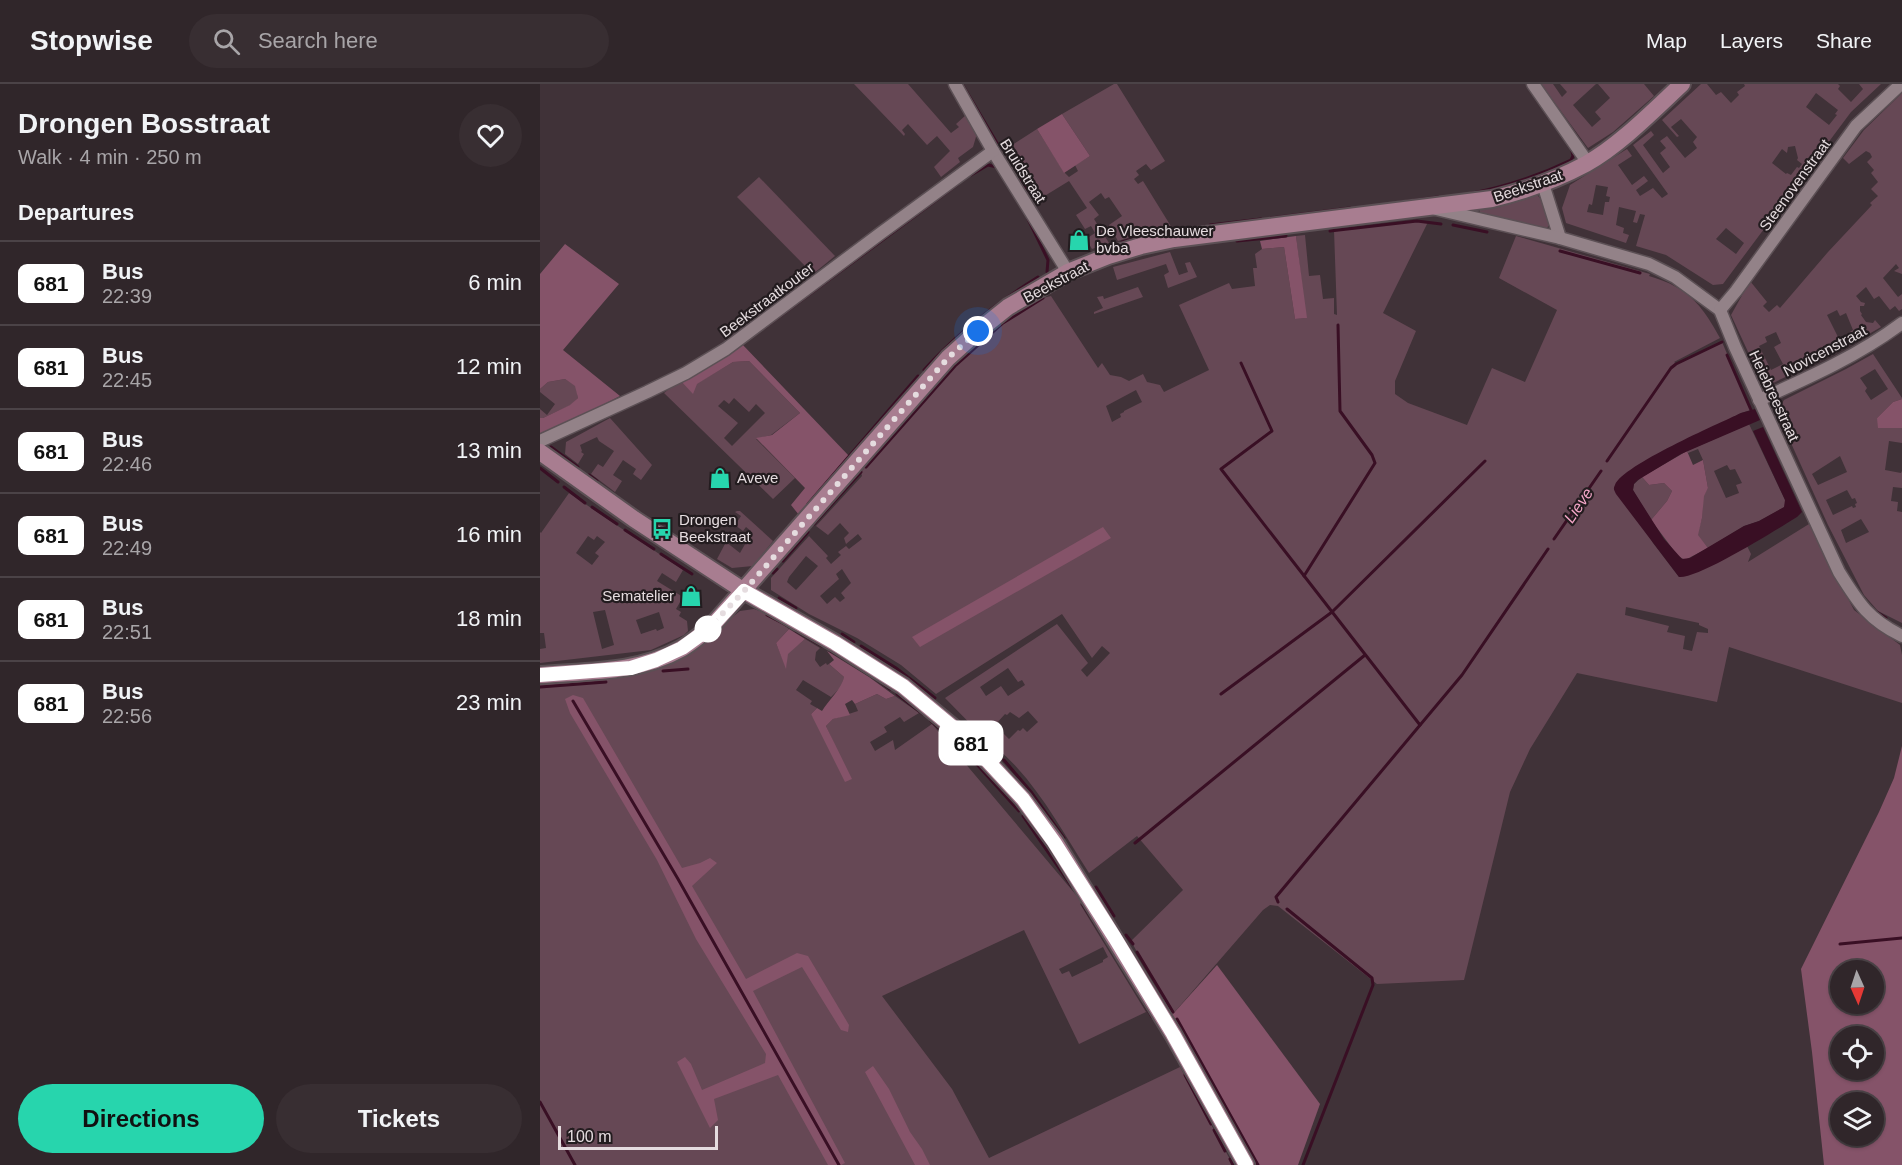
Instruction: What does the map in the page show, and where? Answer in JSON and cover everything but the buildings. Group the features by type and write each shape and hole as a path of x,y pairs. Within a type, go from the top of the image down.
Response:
{"street":[{"name":"Bruidstraat","path":"955,84 993,152 1068,272"},
{"path":"1533,84 1588,163"},
{"name":"Beekstraat","path":"540,675 631,668 682,648 711,627 948,358 1008,307 1068,272 1108,256 1174,239 1492,200 1543,184 1588,163 1683,84"},
{"name":"Steenovenstraat","path":"1720,310 1856,126 1901,84"},
{"name":"Beekstraatkouter","path":"540,441 686,373 726,349 881,232 993,152"},
{"path":"1543,184 1560,238"},
{"path":"1429,208 1560,238 1649,264 1675,277 1720,310"},
{"name":"Heiebreestraat","path":"1720,310 1839,572 1858,604 1885,627 1902,636"},
{"name":"Novicenstraat","path":"1759,400 1842,361 1902,323"},
{"path":"540,452 634,519 744,591 835,643 903,686 968,740 1023,799 1054,842 1173,1034 1246,1165"}],"shaded area":[{"path":"854,84 908,84 951,133 959,127 956,124 966,115 978,130 973,147 958,158 960,162 941,177 934,167 950,151 937,136 927,145 908,124 902,130 904,136"},
{"path":"1117,84 1165,161 1151,170 1146,164 1136,171 1139,175 1134,179 1138,184 1143,181 1172,228 1118,241 1109,225 1122,216 1109,197 1105,199 1101,193 1089,202 1099,215 1094,219 1109,243 1092,249 1086,239 1095,233 1091,226 1085,229 1076,215 1087,208 1069,181 1038,200 1019,177 1005,153 1009,147 1037,129 1069,177 1078,171 1075,165 1090,156 1062,114"},
{"path":"1541,84 1553,84 1562,97 1567,92 1560,84 1596,84 1573,105 1592,127 1601,119 1595,112 1610,98 1598,84 1644,84 1654,96 1613,132 1588,148"},
{"path":"1701,84 1707,84 1716,95 1721,92 1731,103 1739,95 1737,92 1745,86 1744,84 1838,84 1840,86 1838,89 1851,102 1863,89 1859,84 1881,84 1851,112 1723,284 1713,285 1666,255 1636,246 1645,215 1640,214 1637,223 1633,222 1636,211 1619,207 1616,225 1624,228 1623,233 1629,235 1626,243 1566,223 1562,208 1570,185 1627,149 1632,156 1618,165 1632,185 1644,176 1648,181 1636,190 1640,196 1653,188 1662,198 1668,194 1633,145 1651,131 1654,135 1643,145 1663,173 1670,167 1660,153 1666,148 1660,141 1667,136 1685,158 1697,148 1693,142 1697,137 1681,119 1671,127 1679,136 1677,137 1662,120","holes":["1816,93 1838,110 1829,125 1806,107","1795,146 1797,160 1802,164 1791,175 1786,174 1772,163 1782,149 1787,153 1788,147","1596,185 1608,187 1606,196 1610,197 1609,202 1605,202 1603,215 1587,212 1589,204 1592,205","1726,228 1744,243 1736,254 1716,239"]},
{"path":"1902,93 1902,274 1894,271 1899,268 1896,264 1883,278 1898,297 1902,294 1902,309 1899,311 1895,306 1890,310 1879,296 1874,299 1866,287 1856,296 1865,303 1864,306 1860,306 1861,315 1866,322 1873,323 1875,320 1881,327 1836,353 1773,383 1761,380 1731,315 1750,281 1767,302 1763,306 1769,312 1777,305 1780,308 1872,205 1870,203 1878,196 1871,189 1878,182 1871,173 1874,170 1867,162 1872,157 1870,153 1866,151 1849,164 1843,158 1864,130","holes":["1837,310 1840,316 1846,313 1853,330 1839,339 1827,315","1776,332 1781,343 1774,347 1783,364 1771,370 1759,346 1767,342 1765,337"]},
{"path":"1062,114 1090,156 1064,173 1037,129"},
{"path":"759,177 835,256 813,274 737,197"},
{"path":"1536,194 1547,212 1549,225 1547,228 1480,213 1480,208"},
{"path":"1417,221 1428,222 1383,313 1416,331 1395,381 1395,394 1408,403 1467,425 1492,368 1525,382 1557,310 1499,278 1516,236 1650,274 1649,276 1673,285 1690,297 1707,316 1720,338 1674,362 1677,364 1722,342 1751,410 1741,413 1619,479 1653,543 1679,577 1747,546 1751,554 1748,562 1809,524 1854,610 1900,645 1902,703 1729,647 1717,702 1577,673 1530,749 1510,792 1464,980 1377,984 1278,906 1270,905 1263,910 1172,1015 1131,941 1183,890 1137,836 1089,873 1048,808 1025,777 945,698 1057,624 1088,663 1081,670 1087,677 1110,653 1102,646 1092,658 1062,614 936,694 901,665 771,590 771,578 809,536 828,556 826,558 831,564 841,555 838,552 846,546 849,549 862,539 858,534 846,544 844,538 849,533 840,523 828,535 816,526 862,476 861,472 955,366 1003,323 1043,298 1051,296 1098,368 1102,363 1110,375 1129,381 1143,374 1147,382 1160,385 1164,392 1209,370 1179,305 1229,283 1232,289 1255,286 1253,268 1257,268 1255,254 1262,249 1284,247 1295,319 1306,318 1296,236 1305,235 1309,276 1320,275 1323,299 1334,298 1334,314 1337,315 1334,230","holes":["1136,390 1142,402 1124,411 1120,414 1121,417 1112,422 1106,406","806,556 818,566 796,590 787,582","842,569 851,583 841,593 845,598 840,602 835,597 827,604 820,596 839,579 836,574","1626,607 1699,623 1708,629 1708,633 1697,632 1692,651 1683,649 1685,636 1667,632 1669,626 1625,615","1008,668 1018,682 1022,680 1025,685 1008,696 1001,686 986,696 980,687","1028,711 1038,722 1027,732 1023,728 1018,730 1009,739 995,725 1010,712 1019,718"]},
{"path":"1296,236 1307,318 1295,319 1284,247 1262,249 1260,241"},
{"path":"565,244 619,284 563,350 620,396 540,435 540,418 570,405 578,398 575,386 565,379 548,382 540,389 540,274"},
{"path":"1170,252 1179,275 1188,272 1185,263 1190,262 1197,277 1168,288 1164,275 1169,272 1166,264 1117,280 1113,267"},
{"path":"1138,287 1143,297 1094,314 1103,308 1097,297 1103,296 1104,299"},
{"path":"742,344 849,456 799,515 791,505 805,488 756,438 772,435 800,413 749,361 733,362 697,384 693,394 680,380"},
{"path":"1873,354 1902,398 1893,402 1877,418 1891,427 1902,428 1902,443 1889,441 1885,470 1901,473 1902,471 1902,488 1893,487 1891,501 1898,502 1897,511 1902,512 1902,623 1878,611 1864,595 1828,525 1777,412 1784,400","holes":["1875,369 1888,389 1871,400 1860,378","1840,456 1847,472 1818,485 1812,474","1847,490 1857,503 1856,507 1852,506 1833,515 1826,500","1861,519 1869,532 1846,543 1841,530"]},
{"path":"749,361 800,413 771,435 756,439 795,478 773,499 664,393 680,380 696,384 733,362","holes":["734,398 749,412 756,404 765,413 732,446 724,438 738,423 718,406 724,400 729,404"]},
{"path":"565,379 576,386 578,398 571,405 540,418 540,409 547,415 555,404 540,392 540,389 548,382"},
{"path":"1902,399 1902,428 1878,428 1877,418 1893,402"},
{"path":"1755,409 1760,420 1681,454 1638,480 1633,490 1664,539 1682,559 1690,558 1744,526 1759,521 1784,507 1785,500 1753,431 1763,427 1802,512 1737,553 1689,576 1679,577 1616,494 1615,485 1622,477 1652,456 1741,413"},
{"path":"610,418 652,465 641,480 633,474 636,469 623,460 613,475 622,481 615,492 591,474 598,464 603,467 614,451 599,441 597,437 580,445 581,452 584,454 578,464 565,454 566,442"},
{"path":"1749,424 1785,500 1785,507 1744,526 1708,548 1697,535 1702,518 1703,496 1708,488 1703,460 1698,449 1688,453 1687,451","holes":["1727,465 1730,470 1735,469 1742,483 1736,485 1739,493 1726,498 1714,471"]},
{"path":"1687,451 1693,465 1703,460 1708,488 1704,496 1698,535 1708,548 1685,560 1678,556 1651,520 1667,501 1672,491 1664,483 1649,485 1642,477"},
{"path":"1642,477 1649,485 1664,483 1672,491 1667,501 1651,520 1633,490 1634,484"},
{"path":"569,493 683,570 676,582 662,573 657,581 683,597 676,609 681,612 679,616 687,621 688,631 651,650 540,663 540,649 546,648 544,633 540,633 541,533","holes":["588,536 594,540 597,536 605,542 595,553 599,556 592,565 576,553","605,610 614,645 602,649 593,612","659,612 664,628 641,634 636,620"]},
{"path":"740,511 773,541 753,566 732,568 717,559 726,542 740,553 752,532 746,527 743,531 735,525 741,516 735,512"},
{"path":"1103,527 1111,538 920,647 912,637"},
{"path":"754,609 768,614 789,629 776,643 786,667 787,654 805,639 820,648 816,652 815,660 820,667 826,663 829,664 844,677 843,685 831,697 803,680 796,690 812,701 810,704 817,708 811,714 836,748 826,726 833,719 858,711 855,704 877,694 886,699 895,696 919,713 904,722 900,717 884,727 887,732 870,742 875,751 893,740 895,750 932,724 1082,902 1080,904 1146,1012 1079,1044 1024,930 882,996 952,1089 989,1158 1180,1067 1233,1165 540,1165 540,683 640,674 682,657 740,611","holes":["1103,947 1108,957 1103,962 1072,977 1069,971 1062,974 1059,969"]},
{"path":"789,629 805,639 788,654 786,669 776,643"},
{"path":"827,651 895,696 886,699 877,694 855,704 852,700 845,704 850,715 833,719 826,726 852,779 845,782 811,714 817,708 822,711 843,681 844,677 829,664 834,660"},
{"path":"573,695 583,698 682,868 710,858 717,863 692,886 746,979 797,953 808,956 849,1025 848,1032 841,1030 802,967 753,991 845,1163 828,1165 778,1075 714,1099 718,1120 710,1128 677,1062 685,1057 691,1064 702,1090 765,1063 766,1054 696,939 657,860 570,713 565,699"},
{"path":"1902,746 1902,1165 1824,1165 1801,969 1894,778"},
{"path":"1217,965 1320,1104 1298,1165 1256,1165 1172,1015"},
{"path":"873,1066 889,1089 910,1132 930,1165 915,1165 865,1072"}],"waterway":[{"path":"962,84 997,143"},
{"path":"1572,130 1580,141"},
{"path":"1468,194 1495,188 1559,166 1571,160 1573,156 1571,147"},
{"path":"971,175 988,165 997,167"},
{"path":"1020,180 1034,197"},
{"path":"764,328 958,184"},
{"path":"1395,203 1438,197"},
{"path":"1271,218 1350,208"},
{"path":"1028,219 1048,260 1047,272"},
{"path":"1210,225 1261,219"},
{"path":"1330,231 1417,221 1441,224"},
{"path":"1453,225 1487,232"},
{"path":"1237,241 1286,236"},
{"path":"1122,242 1140,237"},
{"path":"1560,251 1640,273"},
{"path":"924,370 978,319 1038,277"},
{"path":"866,467 955,366 1003,323 1043,298"},
{"path":"1304,576 1375,463 1372,455 1340,411 1338,325"},
{"path":"1607,461 1671,368 1722,342"},
{"path":"1727,355 1751,410"},
{"path":"1241,363 1272,431 1221,469 1420,725"},
{"path":"808,504 918,376"},
{"path":"551,447 578,467"},
{"path":"1221,694 1332,612 1485,461"},
{"path":"540,468 558,482"},
{"name":"Lieve","path":"1554,539 1601,471"},
{"path":"814,524 861,472"},
{"path":"589,475 597,481"},
{"path":"564,487 585,503"},
{"path":"592,507 617,524"},
{"path":"783,533 788,527"},
{"path":"625,530 654,549"},
{"path":"783,561 808,532"},
{"path":"1278,902 1276,897 1462,675 1548,549"},
{"path":"661,554 692,574"},
{"path":"773,573 777,569"},
{"path":"779,598 796,608"},
{"path":"1872,609 1886,618"},
{"path":"767,615 790,627"},
{"path":"796,631 822,646"},
{"path":"842,634 854,642"},
{"path":"861,646 896,668 935,698"},
{"path":"831,651 855,665"},
{"path":"1135,843 1365,655"},
{"path":"663,671 688,669"},
{"path":"875,678 890,689"},
{"path":"540,687 606,682"},
{"path":"897,694 923,714"},
{"path":"573,701 678,879 839,1165"},
{"path":"931,721 963,749 1019,811"},
{"path":"983,739 995,752"},
{"path":"1004,760 1032,793 1064,838"},
{"path":"1023,816 1072,887"},
{"path":"1096,887 1114,916"},
{"path":"1083,905 1118,960"},
{"path":"1287,909 1372,978 1373,985 1303,1165"},
{"path":"1126,935 1133,944"},
{"path":"1840,944 1902,938"},
{"path":"1137,952 1173,1012"},
{"path":"1128,976 1152,1017"},
{"path":"1177,1019 1258,1165"},
{"path":"1185,1075 1211,1124"},
{"path":"540,1102 575,1165"},
{"path":"1214,1130 1225,1151"},
{"path":"1230,1159 1233,1165"}],"bus line":[{"name":"681","path":"540,675 631,668 656,660 682,648 711,627 744,591 835,643 903,686 968,740 1023,799 1054,842 1173,1034 1246,1165"}],"place":[{"name":"De Vleeschauwer bvba","path":"1079,240"},
{"name":"Aveve","path":"720,478"},
{"name":"Drongen Beekstraat","path":"662,529"},
{"name":"Sematelier","path":"691,596"}],"route":[{"path":"708,629 948,358 978,331"}]}
